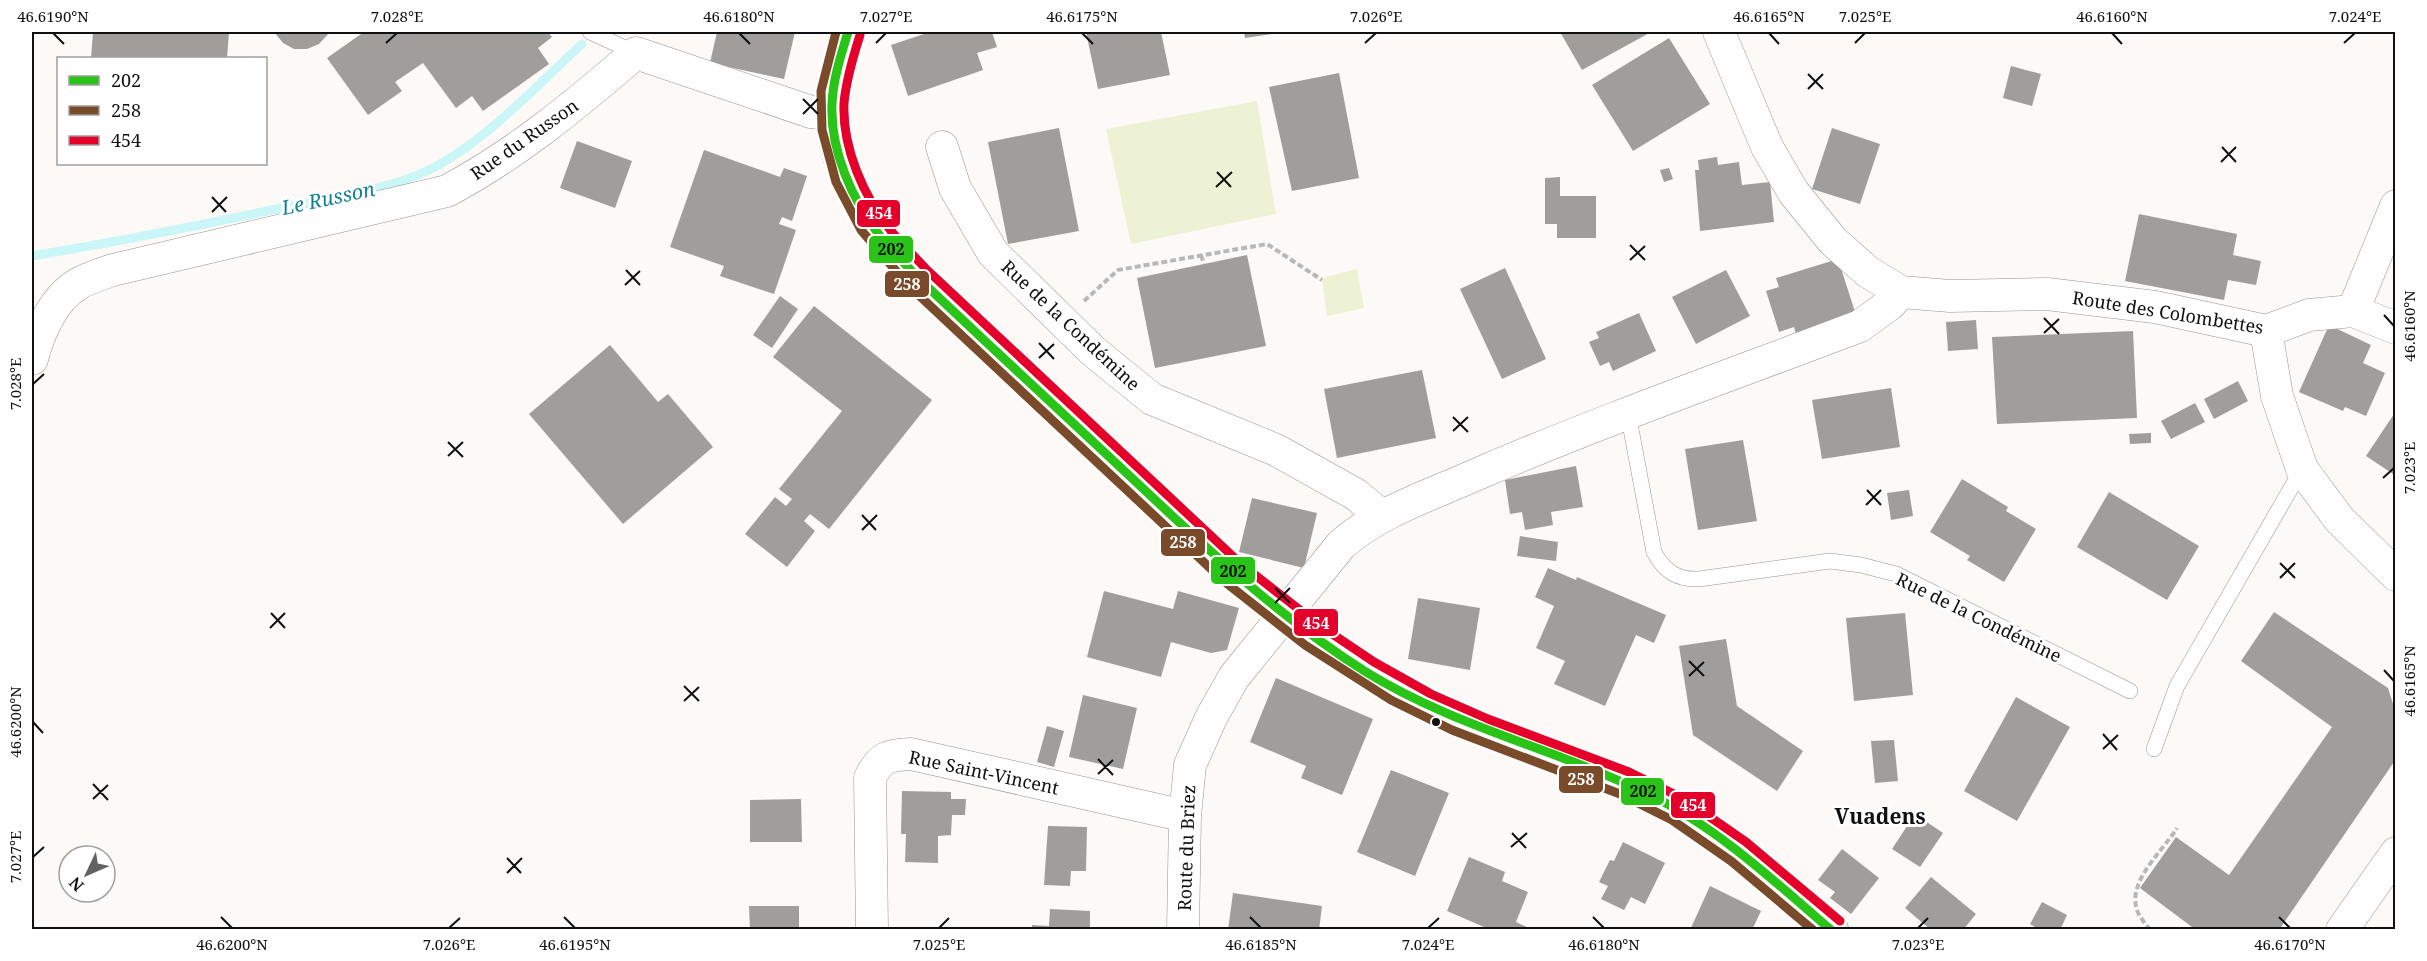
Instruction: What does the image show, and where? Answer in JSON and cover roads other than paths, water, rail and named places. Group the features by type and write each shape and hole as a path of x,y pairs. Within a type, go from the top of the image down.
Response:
{"main road":[{"path":"848,32 836,78 832,114 838,149 848,181 880,236 917,277 1233,573 1324,645 1382,681 1441,712 1612,778 1677,809 1718,837 1832,930"}],"street":[{"name":"Route des Colombettes","path":"1719,32 1767,147 1794,193 1833,242 1868,272 1901,292 1950,296 2046,294 2155,307 2266,331 2309,315 2353,311 2396,328"},
{"path":"636,53 811,112 832,114"},
{"name":"Rue du Russon","path":"32,359 37,339 55,306 77,285 112,270 447,191 511,153 562,115 636,53"},
{"name":"Rue de la Condémine","path":"942,147 955,188 993,253 1094,351 1152,399 1276,450 1355,494 1382,516"},
{"path":"2353,311 2396,206"},
{"path":"1285,616 1341,545 1357,530 1382,516 1508,461 1628,413 1860,326 1890,304 1901,292"},
{"path":"2266,331 2277,396 2302,469 2339,519 2396,575"},
{"name":"Route du Briez","path":"1183,930 1185,816 1190,765 1212,716 1234,677 1285,616"},
{"name":"Rue Saint-Vincent","path":"872,930 870,778 877,765 891,755 911,754 1185,816"},
{"path":"2342,930 2396,853"}],"lane":[{"path":"590,32 636,53"},
{"name":"Rue de la Condémine","path":"1628,413 1654,552 1661,565 1674,575 1684,580 1699,579 1830,561 1861,565 1896,574 2130,691"},
{"path":"2154,749 2178,686 2302,469"}],"waterway":[{"name":"Le Russon","path":"32,256 347,195 415,176 431,169 471,144 529,95 582,44"}],"district":[{"name":"Vuadens","path":"1880,816"}]}
